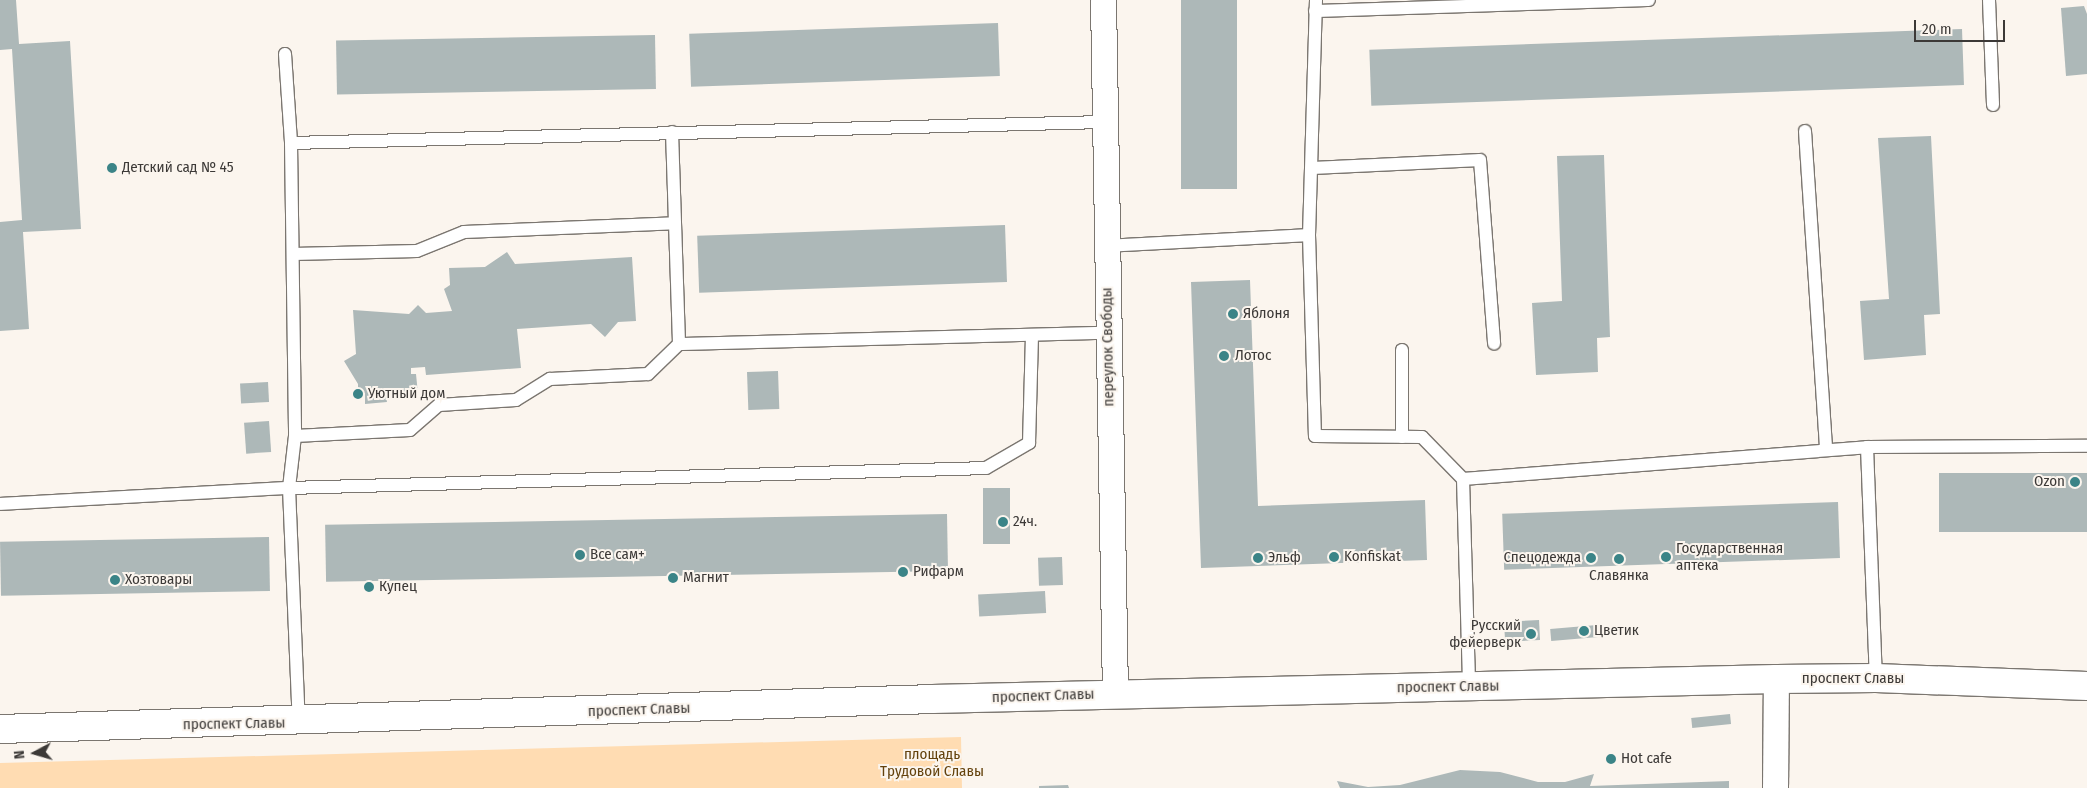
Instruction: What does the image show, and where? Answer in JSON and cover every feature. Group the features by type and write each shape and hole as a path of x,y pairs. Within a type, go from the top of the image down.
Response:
{"main road":[{"name":"проспект Славы","path":"0,728 299,722 1114,694 1776,679 1876,678 2087,686"}],"street":[{"name":"переулок Свободы","path":"1103,0 1103,122 1114,694"},
{"path":"1775,788 1776,679"}],"lane":[{"path":"1469,686 1463,480 1422,437 1315,436 1309,235 1313,168 1316,5 1649,0"},
{"path":"1989,0 1993,105"},
{"path":"285,54 291,143 295,436 288,488 299,722"},
{"path":"291,143 1103,122"},
{"path":"1806,130 1826,449"},
{"path":"672,132 679,344"},
{"path":"1313,168 1480,160 1494,343"},
{"path":"292,254 417,251 464,232 675,223"},
{"path":"1106,246 1309,235"},
{"path":"295,436 410,430 439,405 516,400 550,379 648,374 679,344 1108,333"},
{"path":"0,504 288,488 986,468 1030,443 1032,335"},
{"path":"1402,350 1402,437"},
{"path":"1463,480 1826,449 1867,447 2087,446"},
{"path":"1867,447 1876,678"}],"green space":[{"name":"площадь Трудовой Славы","path":"961,737 962,788 0,788 0,763"}],"building":[{"path":"0,0 16,0 19,44 70,41 81,229 23,232 29,329 0,331 0,222 22,220 12,49 0,50"},
{"path":"1181,0 1237,0 1237,189 1181,189"},
{"path":"2084,6 2087,14 2087,74 2066,76 2061,8"},
{"path":"998,23 1000,76 691,87 689,34"},
{"path":"1962,29 1964,85 1371,106 1369,50"},
{"path":"655,35 656,89 337,95 336,41"},
{"path":"1931,136 1940,314 1924,315 1926,355 1864,360 1860,301 1889,299 1878,138"},
{"path":"1604,155 1610,337 1597,338 1598,372 1536,375 1532,303 1562,301 1557,156"},
{"path":"1005,225 1007,282 699,293 697,236"},
{"path":"507,252 515,264 632,257 636,321 618,322 605,337 591,324 517,329 521,368 426,375 425,367 411,368 411,374 416,374 418,394 386,397 387,402 365,404 365,393 358,394 358,384 344,361 356,354 353,310 409,314 418,305 426,313 452,311 444,289 450,285 449,268 485,267"},
{"path":"1250,280 1258,506 1425,500 1427,560 1201,568 1191,282"},
{"path":"778,371 779,409 748,410 747,372"},
{"path":"268,382 269,402 241,403 240,383"},
{"path":"269,421 271,452 246,454 244,423"},
{"path":"1939,473 2087,473 2087,532 1939,532"},
{"path":"983,488 1010,488 1010,544 983,544"},
{"path":"1838,502 1840,558 1504,570 1502,514"},
{"path":"947,514 948,571 326,582 325,525"},
{"path":"269,537 270,591 1,596 0,542"},
{"path":"1062,557 1063,585 1039,586 1038,558"},
{"path":"1045,591 1046,613 979,616 978,595"},
{"path":"1539,620 1540,640 1505,642 1504,622"},
{"path":"1597,625 1598,637 1551,641 1550,629"},
{"path":"1730,714 1731,724 1692,728 1691,718"},
{"path":"1460,770 1500,772 1538,782 1565,782 1594,774 1590,786 1729,781 1729,788 1340,788 1337,781 1368,787 1400,785"},
{"path":"1068,785 1069,788 1039,788 1039,786"}],"place":[{"name":"Детский сад № 45","path":"112,168"},
{"name":"Яблоня","path":"1233,314"},
{"name":"Лотос","path":"1224,356"},
{"name":"Уютный дом","path":"358,394"},
{"name":"Ozon","path":"2075,482"},
{"name":"24ч.","path":"1003,522"},
{"name":"Все сам+","path":"580,555"},
{"name":"Konfiskat","path":"1334,557"},
{"name":"Государственная аптека","path":"1666,557"},
{"name":"Эльф","path":"1258,558"},
{"name":"Спецодежда","path":"1591,558"},
{"name":"Славянка","path":"1619,559"},
{"name":"Рифарм","path":"903,572"},
{"name":"Магнит","path":"673,578"},
{"name":"Хозтовары","path":"115,580"},
{"name":"Купец","path":"369,587"},
{"name":"Цветик","path":"1584,631"},
{"name":"Русский фейерверк","path":"1531,634"},
{"name":"Hot cafe","path":"1611,759"}]}
